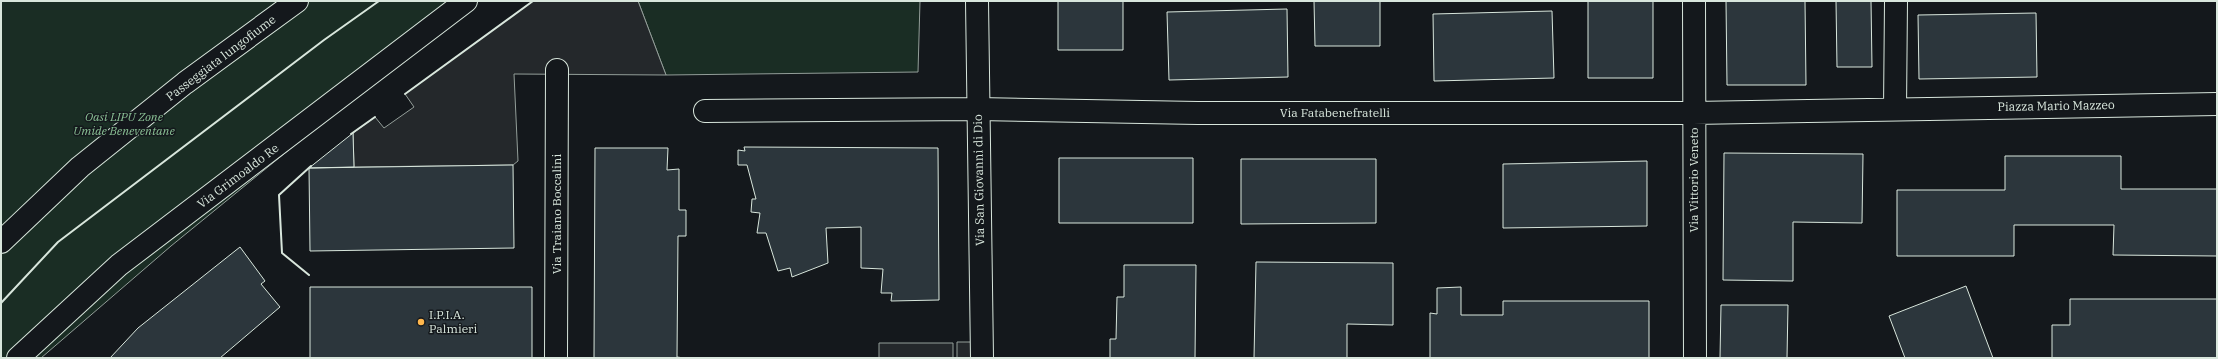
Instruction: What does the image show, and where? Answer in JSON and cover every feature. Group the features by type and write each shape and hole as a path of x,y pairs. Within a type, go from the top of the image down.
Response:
{"street":[{"name":"Passeggiata lungofiume","path":"1,242 80,167 186,83 297,1"},
{"name":"Via Grimoaldo Re","path":"18,358 119,265 466,1"},
{"name":"Via San Giovanni di Dio","path":"977,1 982,358"},
{"name":"Via Vittorio Veneto","path":"1694,1 1693,113 1695,358"},
{"path":"1895,109 1896,1"},
{"name":"Via Traiano Boccalini","path":"556,358 557,70"},
{"name":"Piazza Mario Mazzeo","path":"1693,113 2217,104"},
{"name":"Via Fatabenefratelli","path":"705,111 978,109 1198,113 1693,113"}],"green space":[{"name":"Oasi LIPU Zone Umide Beneventane","path":"1,1 460,1 377,78 171,246 41,358 1,358"},
{"path":"638,1 920,1 918,72 666,75"}],"shaded area":[{"path":"533,1 638,1 666,75 514,74 518,161 513,165 354,167 353,133 375,117 384,128 414,107 405,94"},
{"path":"957,342 973,342 974,358 957,358"},
{"path":"879,343 953,343 953,358 879,358"}],"building":[{"path":"1058,1 1123,1 1123,50 1058,50"},
{"path":"1314,1 1380,1 1380,46 1315,46"},
{"path":"1588,1 1653,1 1653,78 1588,78"},
{"path":"1726,1 1805,1 1806,85 1727,85"},
{"path":"1836,1 1871,1 1872,67 1837,67"},
{"path":"1287,9 1288,77 1169,80 1167,12"},
{"path":"1552,11 1554,78 1434,81 1433,14"},
{"path":"2036,13 2037,77 1919,79 1918,15"},
{"path":"353,133 354,167 309,168"},
{"path":"744,147 938,148 939,300 891,301 892,293 881,293 883,269 861,268 861,227 826,228 828,263 792,277 790,268 778,271 766,233 757,233 760,213 751,212 752,199 756,199 747,165 738,165 738,150 745,151"},
{"path":"595,148 668,148 667,170 679,169 679,210 686,210 686,236 678,236 677,357 684,358 594,358"},
{"path":"1724,153 1863,154 1862,223 1793,222 1793,281 1723,280"},
{"path":"2005,156 2121,156 2121,189 2217,189 2217,256 2113,255 2114,225 2014,225 2014,256 1897,256 1897,190 2005,190"},
{"path":"1059,158 1193,158 1193,223 1059,223"},
{"path":"1241,159 1376,159 1376,223 1241,224"},
{"path":"1647,161 1647,226 1503,228 1503,164"},
{"path":"513,165 514,248 310,251 309,168"},
{"path":"240,247 265,281 261,284 280,307 220,358 110,358 138,328"},
{"path":"1256,262 1393,263 1393,325 1347,324 1347,358 1254,358"},
{"path":"1124,265 1196,265 1195,358 1110,358 1110,339 1116,339 1117,297 1124,297"},
{"path":"1966,286 1993,358 1905,358 1889,316"},
{"name":"I.P.I.A. Palmieri","path":"310,287 532,287 532,358 310,358"},
{"path":"1461,287 1461,315 1503,315 1503,301 1649,301 1649,358 1430,358 1430,313 1437,314 1437,288"},
{"path":"2070,299 2217,299 2217,358 2052,358 2052,325 2070,325"},
{"path":"1721,305 1788,305 1787,358 1720,358"}],"wall":[{"path":"1,303 58,242 324,40 379,1"},
{"path":"405,94 533,1"},
{"path":"351,134 375,117"},
{"path":"309,275 282,253 279,195 311,166"}],"place":[{"name":"I.P.I.A. Palmieri","path":"421,322"}]}
